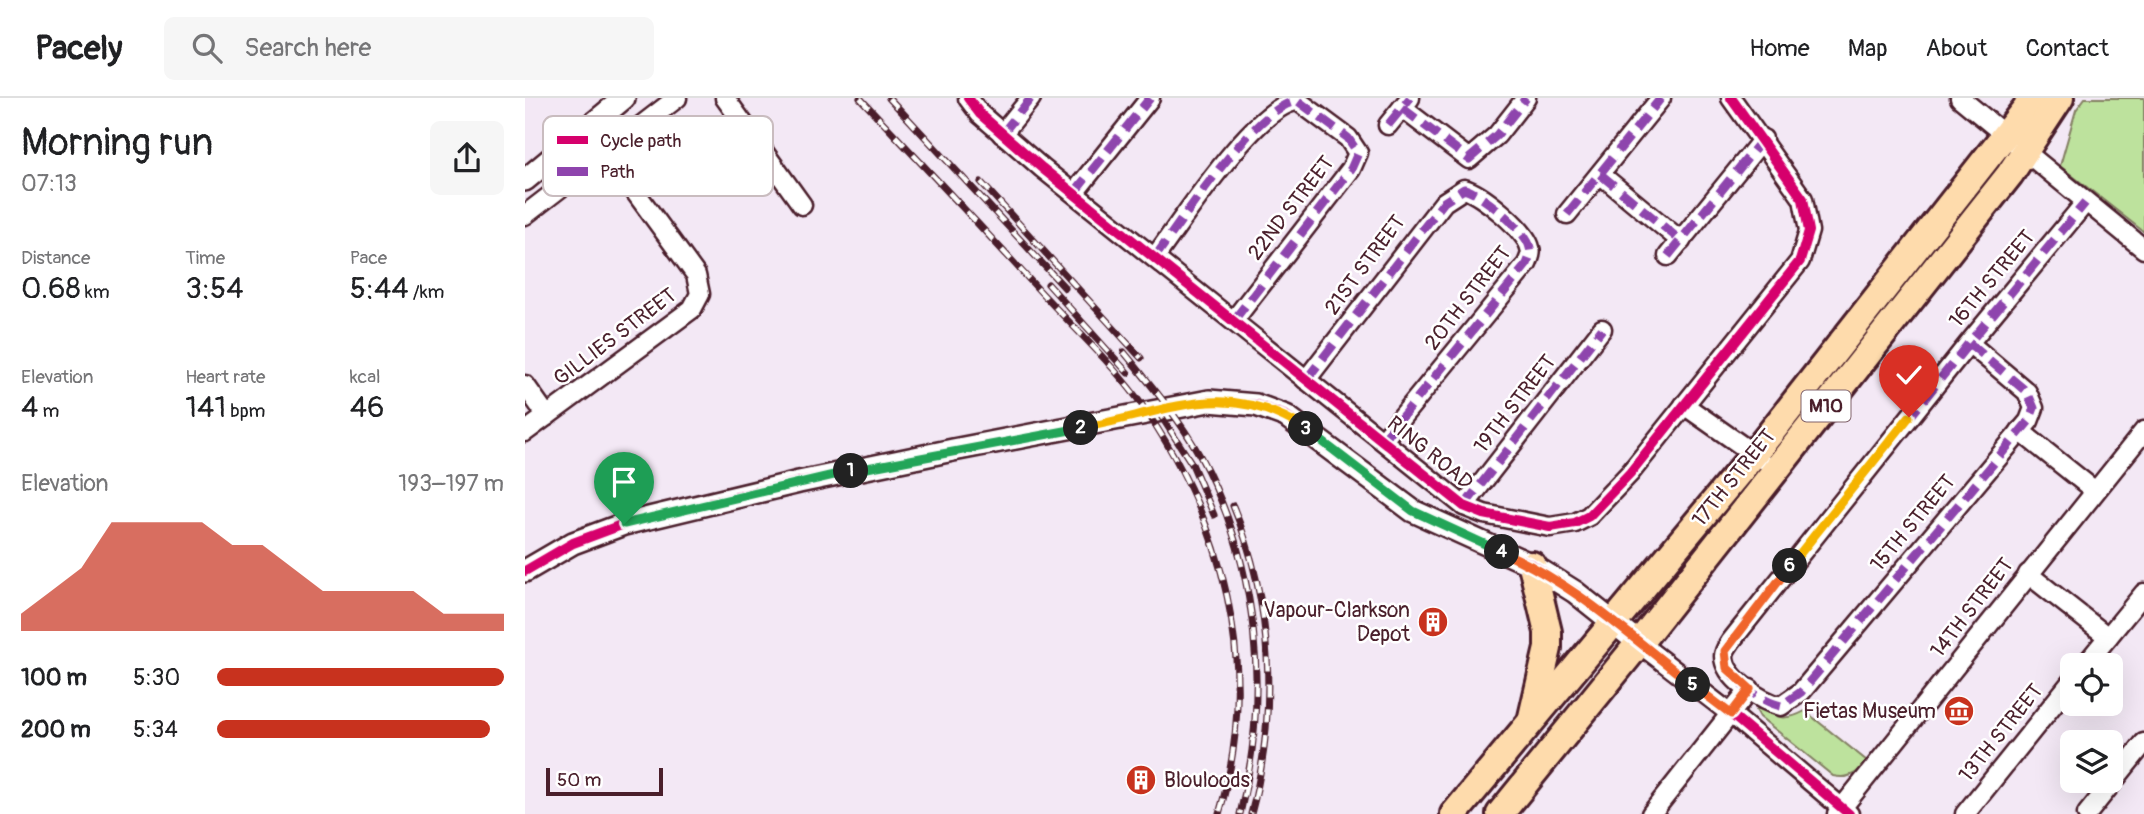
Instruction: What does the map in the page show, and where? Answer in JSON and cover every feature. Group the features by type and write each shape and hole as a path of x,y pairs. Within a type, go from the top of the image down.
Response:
{"main road":[{"name":"M10","path":"2005,134 2034,98"},
{"name":"M10","path":"2026,153 2060,98"},
{"name":"17TH STREET","path":"1454,814 1754,454 2005,134"},
{"name":"17TH STREET","path":"1500,814 1776,471 2026,153"},
{"path":"1532,565 1548,632 1548,648 1532,719"}],"street":[{"path":"602,116 624,98"},
{"path":"653,116 677,98"},
{"path":"725,98 738,116"},
{"name":"RING ROAD","path":"968,98 1002,134 1464,506 1484,514 1550,527 1575,523 1589,516 1607,499 1787,280 1808,242 1808,215 1803,200 1763,139 1731,98"},
{"path":"1002,134 1031,98"},
{"path":"1074,193 1150,98"},
{"path":"1388,125 1406,103 1469,159 1497,135 1526,98"},
{"path":"1567,214 1661,98"},
{"path":"1960,98 2144,249"},
{"name":"22ND STREET","path":"1155,257 1263,118 1279,106 1298,101 1353,143 1356,159 1234,320"},
{"path":"1668,256 1763,139"},
{"path":"525,180 543,165"},
{"path":"773,166 801,205"},
{"path":"1600,174 1681,241"},
{"name":"21ST STREET","path":"1306,380 1433,214 1451,195 1469,190"},
{"name":"20TH STREET","path":"1383,440 1519,275 1530,255 1525,236 1469,190"},
{"path":"525,215 549,196"},
{"name":"GILLIES STREET","path":"525,432 697,303 700,285 696,275 638,196"},
{"name":"16TH STREET","path":"1750,689 1727,668 1725,651 1731,640 2085,203"},
{"name":"19TH STREET","path":"1464,506 1602,329"},
{"name":"15TH STREET","path":"1750,689 1772,704 1781,706 1793,700 2033,414 2031,399 1969,343"},
{"path":"525,385 547,416"},
{"path":"525,570 573,543 624,524 799,482 1209,401 1256,405 1286,416 1413,511 1532,565 1575,592 1731,714 1843,812"},
{"path":"1684,404 1776,471"},
{"path":"2020,431 2095,491"},
{"name":"14TH STREET","path":"1843,812 2028,574 2144,431"},
{"path":"2028,574 2108,637"},
{"path":"2095,653 2144,593"},
{"path":"1651,814 1750,689"},
{"name":"13TH STREET","path":"1965,814 2060,696"},
{"path":"2087,814 2144,743"}],"green space":[{"path":"2085,98 2144,98 2144,232 2060,166 2076,110"},
{"path":"1760,707 1782,717 1805,711 1867,761 1853,774 1833,776 1760,717 1756,710"}],"railway":[{"path":"860,98 1126,384 1167,445 1193,494 1213,544 1227,597 1235,650 1237,704 1232,759 1219,814"},
{"path":"889,98 1065,288"},
{"path":"981,182 1141,358"},
{"path":"1048,284 1128,373"},
{"path":"1124,352 1192,442 1220,498 1235,541 1253,631 1256,677 1255,723 1240,814"},
{"path":"1156,408 1192,464 1214,515"},
{"path":"1233,506 1256,581 1267,658 1265,737 1251,814"}],"marked path":[{"path":"1002,134 1031,98"},
{"path":"1074,193 1150,98"},
{"path":"1388,125 1410,98"},
{"path":"1402,108 1469,159 1497,135 1526,98"},
{"path":"1567,214 1661,98"},
{"path":"1155,257 1221,167 1262,121 1281,107 1298,101 1348,138 1358,153 1351,169 1234,320"},
{"path":"1668,256 1763,139"},
{"path":"1600,174 1681,241"},
{"path":"1306,380 1444,202 1464,189 1492,205 1527,241 1531,252 1527,264 1383,440"},
{"path":"1969,343 2027,392 2034,408 2029,421 1801,692 1781,706 1764,700 1745,688 1730,673 1724,654 1726,648 1969,343 2085,203"},
{"path":"1464,506 1602,329"}],"cycle path":[{"path":"968,98 980,114 1042,168 1464,506 1484,514 1550,527 1575,523 1589,516 1630,473 1800,261 1809,231 1803,199 1731,98"},
{"path":"525,571 573,543 624,524 799,482 1102,424 1171,407 1209,401 1256,405 1286,416 1413,511 1532,565 1575,592 1731,714 1849,814"}],"place":[{"name":"Vapour-Clarkson Depot","path":"1433,622"},
{"name":"Fietas Museum","path":"1959,711"},
{"name":"Blouloods","path":"1141,780"}],"route":[{"path":"624,524 799,482 953,450 1102,424 1171,407 1209,401 1256,405 1286,416 1413,511 1532,565 1575,592 1731,714 1750,689 1727,668 1724,657 1731,640 1909,417"}]}
